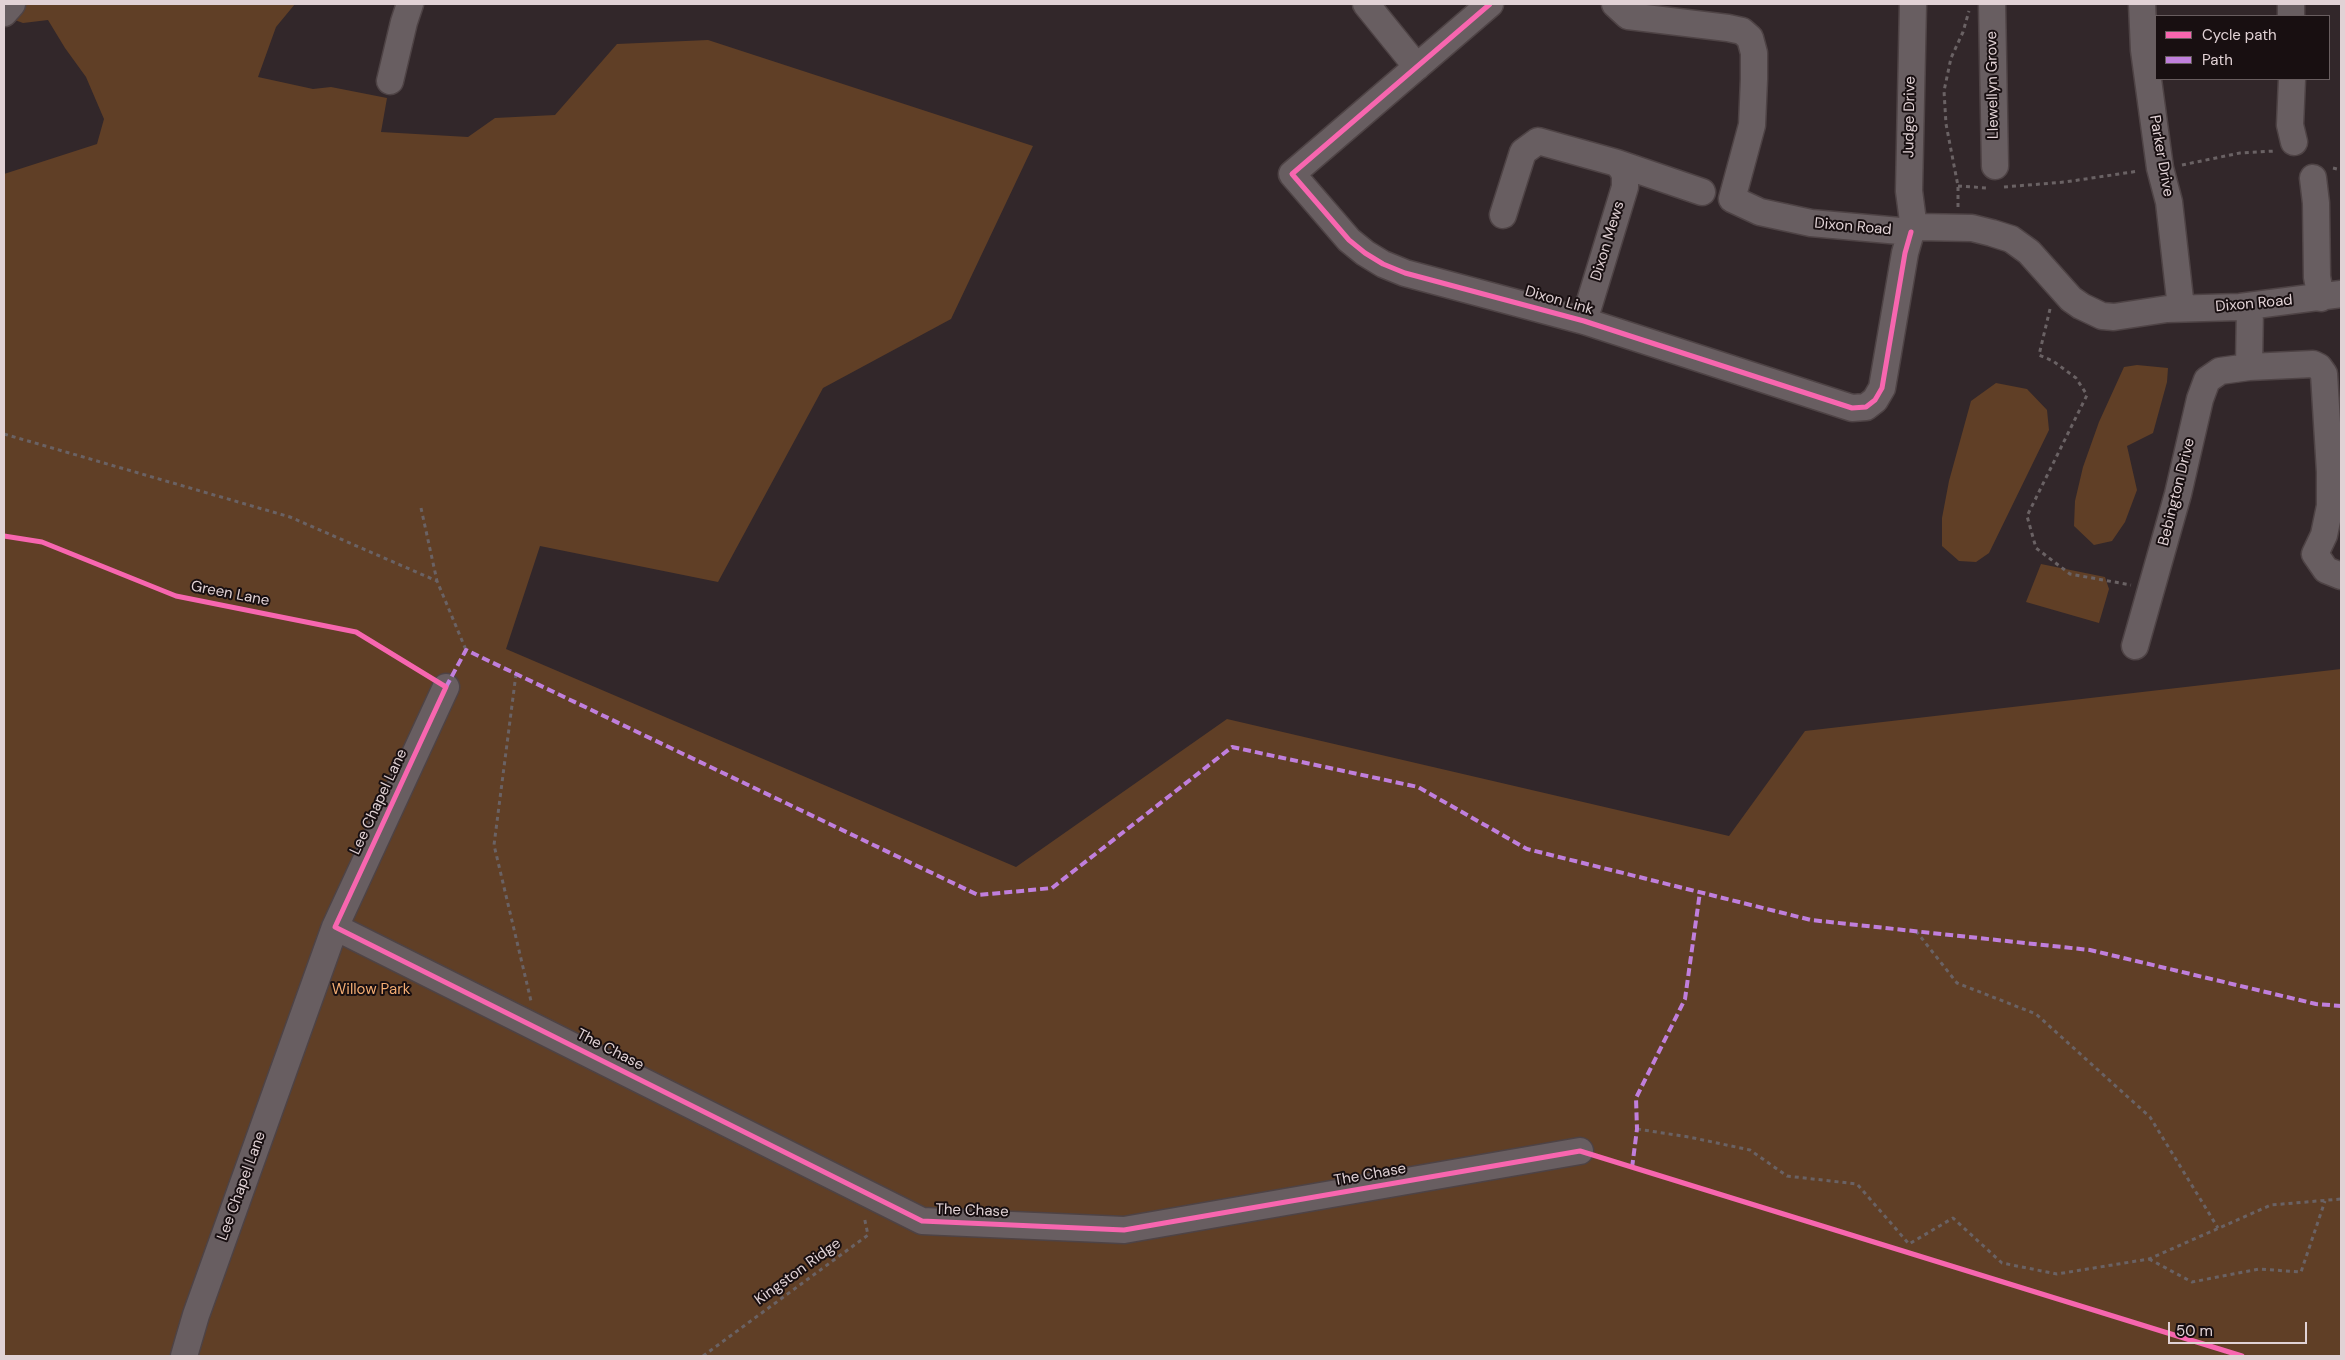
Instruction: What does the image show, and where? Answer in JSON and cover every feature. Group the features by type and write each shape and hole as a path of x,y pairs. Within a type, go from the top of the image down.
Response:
{"street":[{"path":"4,13 12,4"},
{"path":"390,81 410,4"},
{"path":"1366,4 1416,67"},
{"name":"Dixon Link","path":"1490,4 1292,174 1349,240 1383,264 1405,273 1584,321 1852,408 1866,408 1875,400 1882,388 1905,253 1912,231"},
{"name":"Dixon Road","path":"1615,4 1628,16 1728,28 1742,31 1750,38 1754,53 1752,125 1732,199 1760,212 1811,223 1912,231 1921,226 1972,228 2011,240 2029,252 2081,306 2102,316 2114,317 2181,308 2250,306 2331,296"},
{"name":"Judge Drive","path":"1912,231 1909,191 1913,4"},
{"name":"Llewellyn Grove","path":"1992,4 1995,166"},
{"name":"Parker Drive","path":"2142,4 2144,50 2160,168 2169,202 2181,308"},
{"path":"2292,80 2290,125 2294,142"},
{"path":"1503,215 1521,158 1527,148 1538,141 1617,163 1702,192"},
{"name":"Dixon Mews","path":"1584,321 1624,187 1625,175 1617,163"},
{"path":"2313,178 2316,203 2318,277 2331,296"},
{"path":"2249,367 2250,306"},
{"name":"Bebington Drive","path":"2135,646 2178,494 2200,399 2208,380 2220,371 2304,363 2319,367 2324,374 2334,422 2330,506 2324,535 2315,554 2326,570 2341,576"},
{"name":"Lee Chapel Lane","path":"184,1356 196,1316 335,927 446,687"},
{"name":"The Chase","path":"335,927 922,1221 1124,1230 1580,1152"}],"path":[{"path":"1959,228 1958,186 1946,124 1944,91 1952,58 1963,32 1971,4"},
{"path":"2057,283 2044,327 2039,355 2054,361 2076,378 2087,395 2027,516 2036,548 2070,574 2151,589"},
{"path":"4,434 290,517 437,581"},
{"path":"421,508 437,581 466,650"},
{"path":"516,674 494,845 537,1028"},
{"path":"1916,931 1956,983 2036,1014 2150,1117 2218,1228"},
{"path":"1637,1129 1689,1136 1750,1150 1787,1176 1857,1184 1909,1244 1953,1218 2002,1263 2057,1274 2149,1259 2271,1205 2341,1199"},
{"path":"2149,1259 2192,1282 2259,1269 2301,1272 2325,1200"}],"green space":[{"name":"Willow Park","path":"12,4 295,4 276,27 258,77 313,89 331,87 387,98 381,132 468,137 495,118 555,115 617,44 708,40 1033,146 951,319 823,388 718,582 540,546 506,649 1016,867 1227,719 1729,836 1805,731 2341,669 2341,1356 4,1356 4,174 97,144 104,119 86,77 48,20 23,23 4,16"},
{"path":"2137,365 2168,368 2167,382 2153,433 2127,446 2137,490 2125,522 2112,541 2094,545 2074,526 2075,501 2083,467 2099,422 2124,367"},
{"path":"1996,383 2027,389 2047,410 2049,430 1989,553 1976,562 1959,561 1942,546 1942,518 1949,481 1971,401"},
{"path":"2041,564 2105,577 2109,589 2099,623 2026,602"}],"marked path":[{"path":"446,687 466,650 978,895 1052,888 1232,747 1418,787 1527,849 1811,920 2090,950 2316,1004 2341,1006"},
{"path":"1632,1168 1637,1129 1636,1098 1685,999 1700,892"}],"cycle path":[{"path":"1490,4 1292,174 1349,240 1383,264 1405,273 1584,321 1852,408 1866,407 1875,400 1882,388 1905,253 1911,232"},
{"name":"Green Lane","path":"4,536 42,542 176,596 356,632 446,687 335,927 922,1221 1124,1230 1580,1151 2242,1356"}]}
